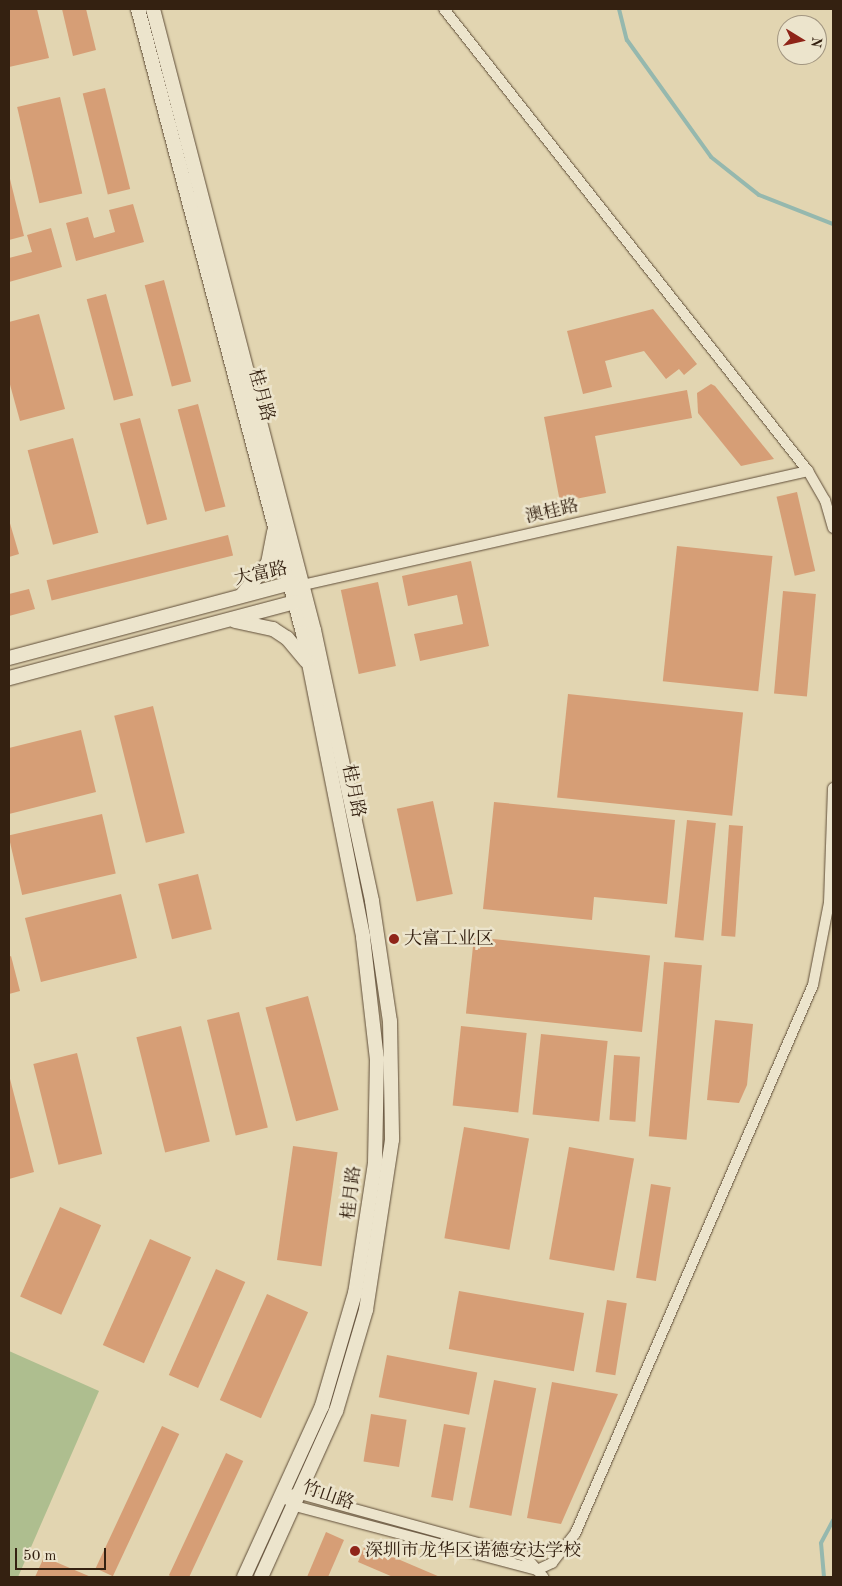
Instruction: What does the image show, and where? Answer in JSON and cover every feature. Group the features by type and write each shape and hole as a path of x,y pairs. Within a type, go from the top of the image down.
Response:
{"main road":[{"name":"桂月路","path":"138,9 273,516 297,584"},
{"name":"桂月路","path":"153,9 297,584 372,901 390,1021 393,1084 386,1198 366,1310 336,1412 298,1500 261,1577"},
{"path":"240,596 268,563 273,516"},
{"name":"大富路","path":"9,658 240,596 297,584 295,602 9,678"},
{"name":"桂月路","path":"244,1577 322,1406 355,1293 367,1227 378,1112 372,997 310,667 295,602"},
{"path":"183,612 188,630"},
{"path":"222,621 273,629 299,650 310,667"}],"street":[{"path":"444,9 808,471 825,500 833,528"},
{"name":"澳桂路","path":"297,584 808,471"},
{"path":"540,1574 552,1563 575,1534 813,984 829,904 833,788"},
{"name":"竹山路","path":"283,1495 540,1574"}],"green space":[{"path":"9,1351 99,1391 18,1577 9,1577"}],"building":[{"path":"9,9 37,9 49,58 9,67"},
{"path":"62,9 86,9 96,50 73,56"},
{"path":"105,88 130,189 108,194 83,94"},
{"path":"60,97 82,193 39,203 17,107"},
{"path":"9,175 24,236 9,240"},
{"path":"133,204 144,242 76,261 66,223 88,217 94,238 115,232 109,210"},
{"path":"51,228 62,267 9,282 9,258 32,252 27,235"},
{"path":"164,280 191,381 172,387 145,285"},
{"path":"106,294 133,395 114,401 87,299"},
{"path":"653,309 697,364 684,375 679,369 666,379 644,351 605,361 612,387 583,394 567,331"},
{"path":"39,314 65,409 20,421 9,381 9,322"},
{"path":"711,384 715,386 774,459 741,466 698,413 697,393"},
{"path":"687,390 692,418 595,436 606,493 560,502 544,417"},
{"path":"198,404 225,506 205,512 178,409"},
{"path":"140,418 167,519 147,525 120,423"},
{"path":"73,438 98,533 53,545 28,450"},
{"path":"797,492 815,571 795,576 777,497"},
{"path":"9,520 19,554 9,557"},
{"path":"228,535 233,555 52,601 47,580"},
{"path":"677,546 772,556 758,691 663,681"},
{"path":"471,561 489,646 420,661 414,634 463,624 457,595 408,606 402,576"},
{"path":"378,582 396,666 359,674 341,590"},
{"path":"29,589 35,609 9,616 9,594"},
{"path":"783,591 816,594 807,696 774,694"},
{"path":"568,694 743,712 732,816 557,797"},
{"path":"153,706 185,833 146,843 114,716"},
{"path":"81,730 96,792 9,814 9,748"},
{"path":"433,801 453,894 417,902 397,809"},
{"path":"494,802 675,820 667,904 594,897 592,920 483,909"},
{"path":"102,814 116,873 22,895 9,835"},
{"path":"687,820 716,823 704,940 675,937"},
{"path":"729,825 743,826 735,937 721,936"},
{"path":"198,874 212,929 172,939 158,884"},
{"path":"121,894 137,958 41,982 25,918"},
{"path":"474,937 650,956 642,1032 466,1014"},
{"path":"11,956 20,991 9,994 9,957"},
{"path":"664,962 702,965 687,1140 649,1136"},
{"path":"308,996 339,1110 296,1121 265,1007"},
{"path":"239,1012 268,1127 236,1135 207,1020"},
{"path":"715,1020 753,1024 747,1085 739,1103 707,1100"},
{"path":"181,1026 210,1141 165,1153 136,1037"},
{"path":"461,1026 527,1033 518,1112 453,1106"},
{"path":"541,1034 608,1041 599,1122 533,1115"},
{"path":"77,1053 102,1154 58,1165 33,1064"},
{"path":"614,1055 640,1057 635,1122 609,1120"},
{"path":"9,1075 34,1172 9,1179"},
{"path":"464,1127 529,1138 509,1250 444,1238"},
{"path":"293,1146 338,1152 322,1266 277,1260"},
{"path":"569,1147 634,1158 614,1271 549,1259"},
{"path":"651,1184 671,1187 656,1281 636,1278"},
{"path":"60,1207 101,1225 61,1315 20,1297"},
{"path":"150,1239 191,1257 144,1363 103,1345"},
{"path":"216,1269 245,1282 198,1388 169,1375"},
{"path":"459,1291 584,1313 574,1371 449,1349"},
{"path":"267,1294 308,1312 261,1418 220,1400"},
{"path":"607,1300 627,1303 615,1375 596,1372"},
{"path":"387,1355 477,1373 469,1415 379,1397"},
{"path":"494,1380 536,1388 511,1516 469,1508"},
{"path":"552,1382 618,1394 561,1524 527,1518"},
{"path":"371,1414 407,1420 399,1467 363,1461"},
{"path":"444,1424 466,1428 453,1501 431,1497"},
{"path":"162,1426 179,1434 113,1576 96,1568"},
{"path":"226,1453 243,1461 189,1577 169,1575"},
{"path":"326,1532 344,1540 328,1577 307,1577"},
{"path":"365,1545 440,1577 393,1577 358,1562"},
{"path":"44,1557 91,1577 35,1577"}],"waterway":[{"path":"619,9 627,40 711,157 759,195 833,224"},
{"path":"824,1577 821,1543 833,1520"}],"place":[{"name":"大富工业区","path":"394,939"},
{"name":"深圳市龙华区诺德安达学校","path":"355,1551"}]}
